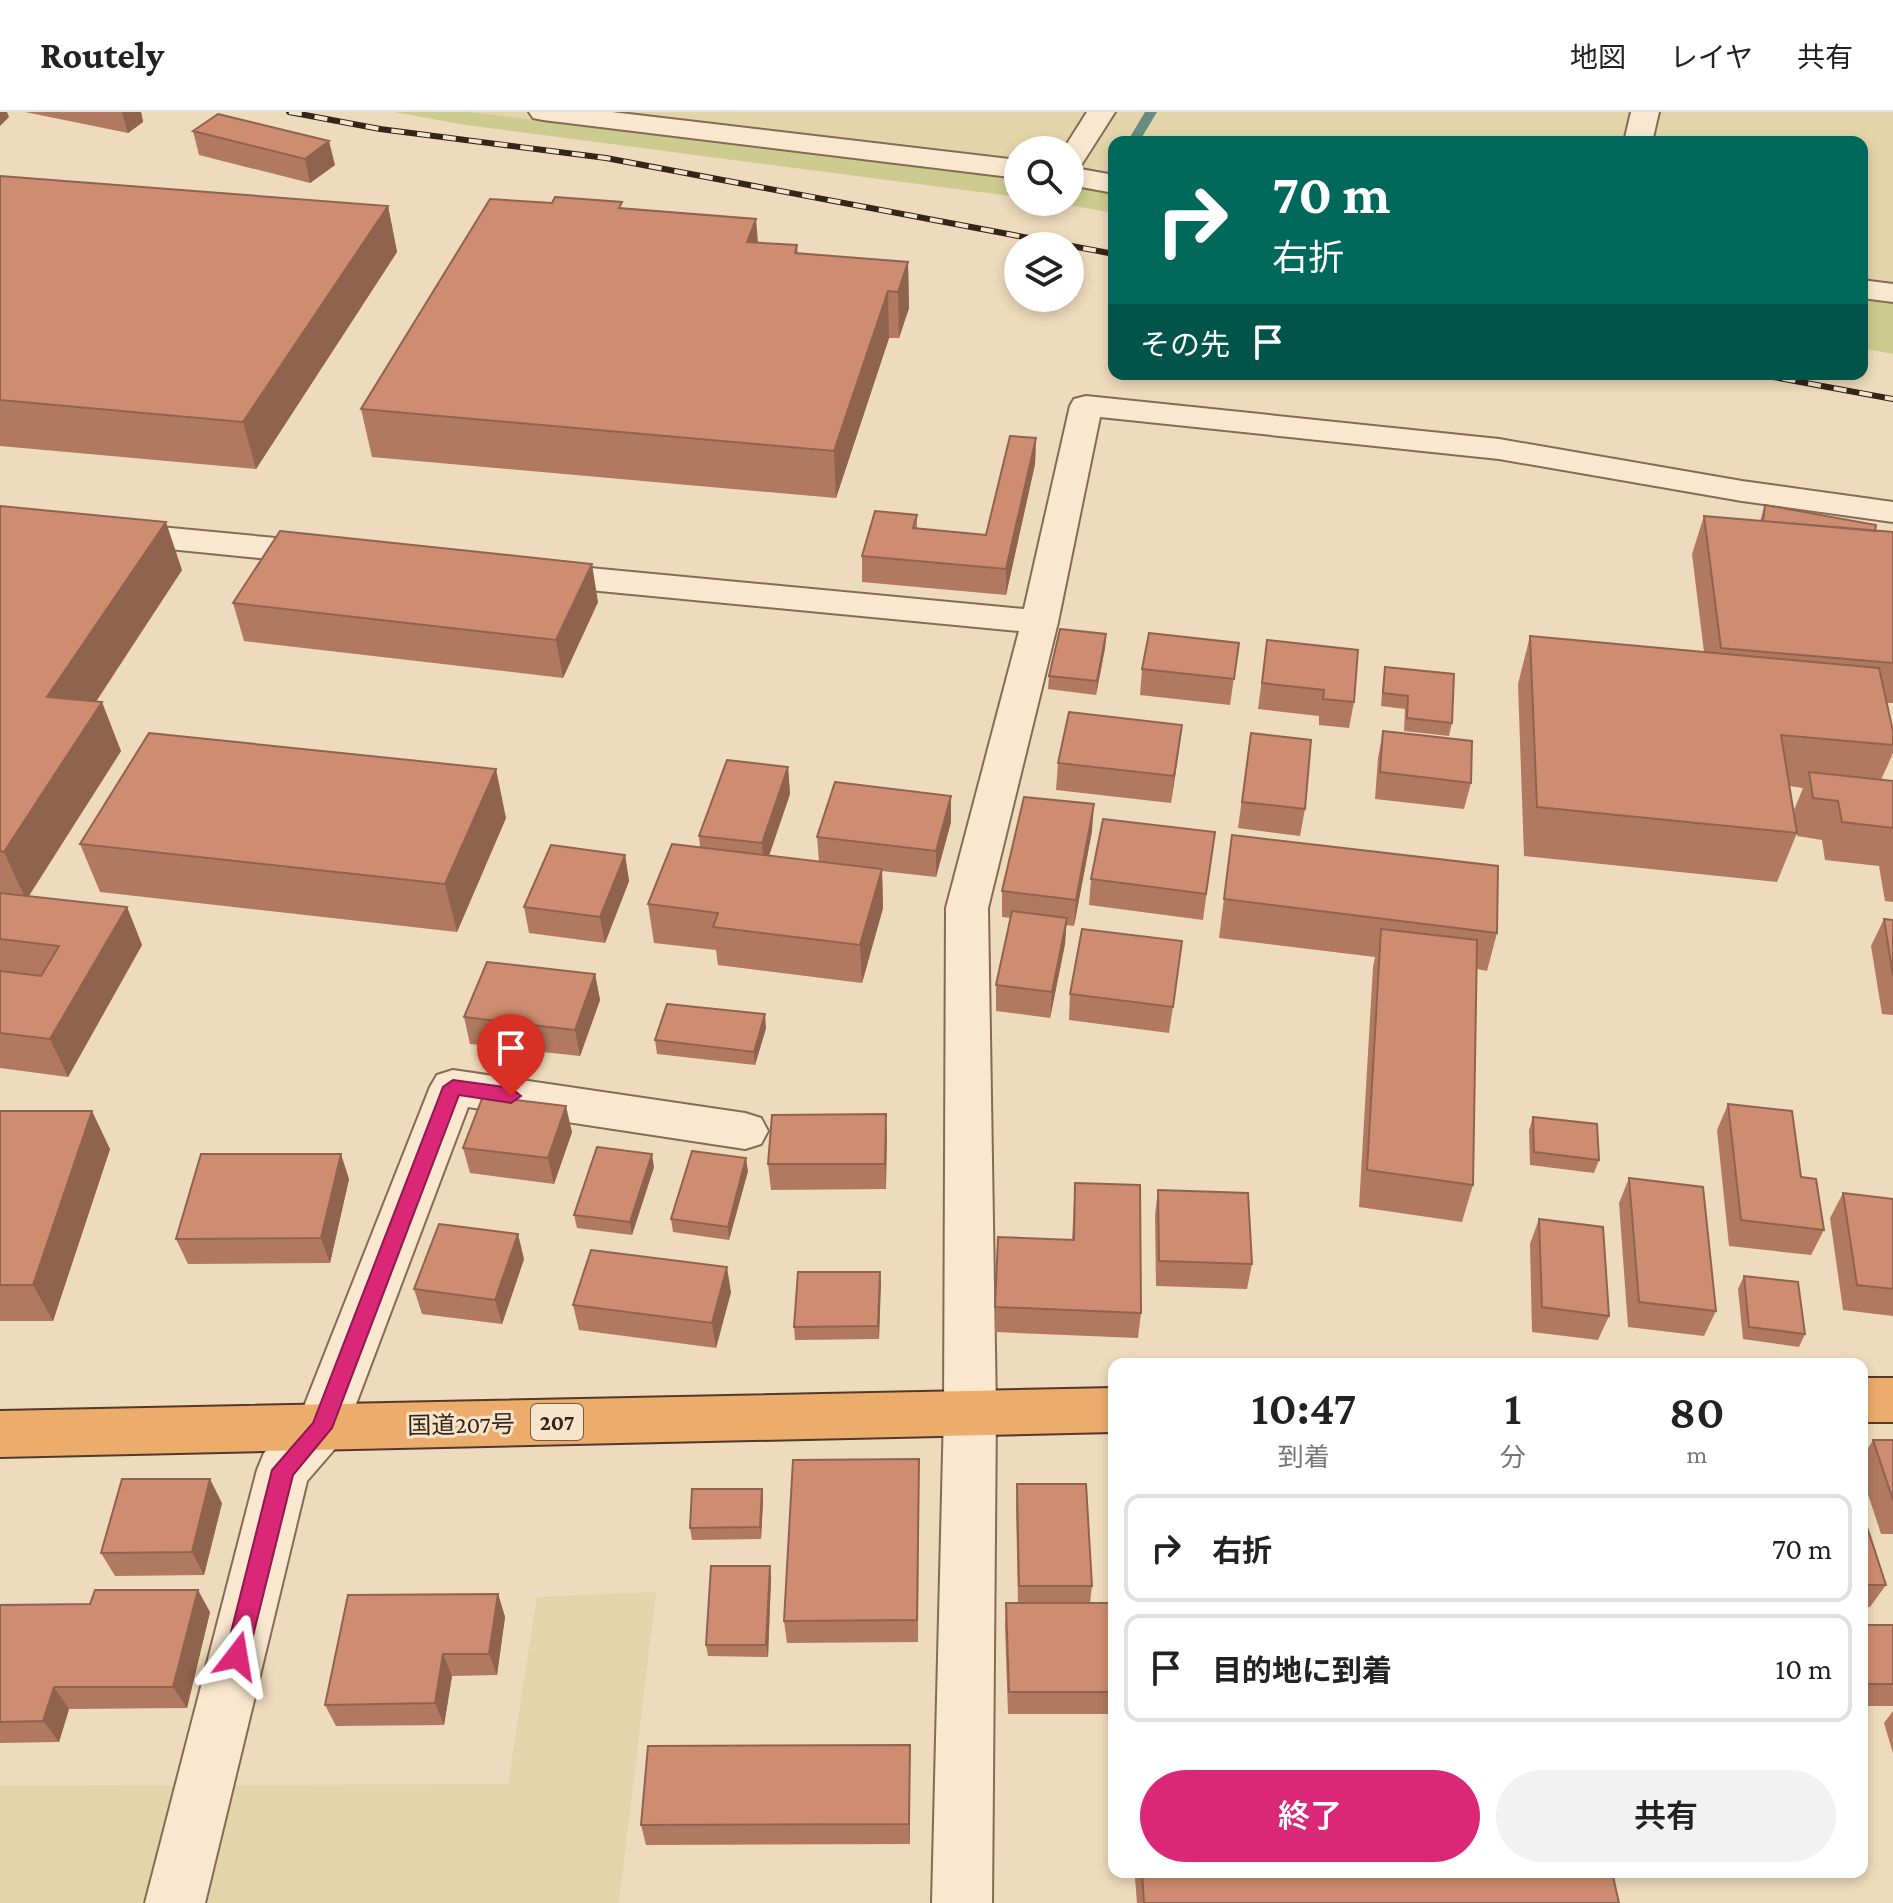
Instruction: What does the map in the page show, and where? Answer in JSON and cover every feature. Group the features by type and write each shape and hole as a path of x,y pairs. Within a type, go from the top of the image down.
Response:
{"highway":[{"path":"1868,1400 1893,1400"},
{"name":"国道207号","path":"0,1434 1108,1410"}],"street":[{"path":"543,112 1004,167"},
{"path":"1084,139 1101,112"},
{"path":"1639,136 1645,112"},
{"path":"1084,179 1108,183"},
{"path":"1868,290 1893,293"},
{"path":"962,1903 970,1412 967,908 1040,622 1086,406 1499,449 1742,491 1893,512"},
{"path":"0,522 362,557"},
{"path":"504,571 1040,622"},
{"path":"175,1903 283,1470 321,1428 453,1087 745,1131"}],"shaded area":[{"path":"469,112 1893,112 1893,299 1868,295 1868,136 1108,136 1108,189 1084,185 1084,136 1004,136 1004,174"},
{"path":"656,1592 619,1903 0,1903 0,1786 508,1784 537,1597"}],"green space":[{"path":"394,112 469,112 1004,174 1004,195 465,125"},
{"path":"1084,185 1108,189 1108,212 1084,208"},
{"path":"1868,295 1893,299 1893,354 1868,349"}],"building":[{"path":"218,114 329,141 305,159 193,131"},
{"path":"0,176 388,206 243,422 0,400"},
{"path":"555,197 622,202 619,208 756,219 747,242 797,245 795,253 908,262 898,292 888,291 834,451 361,409 490,199 552,203"},
{"path":"1010,436 1036,438 1006,569 862,556 875,511 917,515 913,528 986,535"},
{"path":"1765,505 1876,525 1875,531 1763,521"},
{"path":"0,506 166,522 47,697 102,702 4,852 0,851"},
{"path":"1704,516 1893,532 1893,663 1721,648"},
{"path":"280,531 592,564 556,640 233,603"},
{"path":"1060,629 1106,634 1097,681 1049,676"},
{"path":"1149,633 1239,643 1234,679 1142,669"},
{"path":"1530,636 1879,668 1893,731 1893,745 1781,735 1797,833 1537,807"},
{"path":"1267,640 1358,650 1354,702 1323,699 1324,690 1262,683"},
{"path":"1385,667 1454,674 1452,723 1407,718 1408,696 1383,693"},
{"path":"1069,712 1182,725 1174,776 1058,763"},
{"path":"1383,731 1472,741 1471,783 1380,772"},
{"path":"149,733 496,769 445,884 80,844"},
{"path":"1251,733 1311,740 1305,809 1242,802"},
{"path":"727,760 788,767 762,843 699,836"},
{"path":"1809,772 1893,781 1893,828 1842,822 1838,801 1813,798"},
{"path":"835,782 951,796 936,851 817,837"},
{"path":"1024,797 1094,804 1076,900 1002,891"},
{"path":"1103,819 1215,832 1206,894 1091,879"},
{"path":"1232,835 1498,866 1497,933 1224,899"},
{"path":"672,844 882,869 860,945 713,927 718,913 648,904"},
{"path":"551,845 625,855 600,917 524,907"},
{"path":"0,893 127,907 50,1039 0,1033 0,971 41,976 59,946 0,939"},
{"path":"1012,911 1067,918 1052,992 996,985"},
{"path":"1884,919 1893,920 1893,976"},
{"path":"1082,929 1182,941 1173,1007 1070,994"},
{"path":"1381,929 1477,940 1473,1185 1367,1170"},
{"path":"487,962 595,974 575,1030 464,1017"},
{"path":"667,1004 765,1014 754,1052 655,1040"},
{"path":"483,1096 566,1106 548,1158 463,1148"},
{"path":"1728,1104 1792,1111 1801,1177 1816,1179 1824,1230 1741,1220"},
{"path":"0,1111 92,1111 33,1285 0,1285"},
{"path":"886,1114 885,1164 768,1164 772,1115"},
{"path":"1533,1117 1597,1124 1599,1160 1534,1152"},
{"path":"597,1147 652,1154 630,1222 574,1215"},
{"path":"692,1151 746,1158 728,1227 671,1219"},
{"path":"201,1154 341,1154 321,1238 176,1239"},
{"path":"1629,1178 1703,1187 1716,1311 1639,1302"},
{"path":"1075,1183 1140,1185 1141,1313 995,1307 998,1237 1074,1240"},
{"path":"1158,1190 1248,1193 1252,1264 1159,1261"},
{"path":"1843,1193 1893,1199 1893,1289 1857,1285"},
{"path":"1539,1219 1603,1227 1609,1316 1542,1307"},
{"path":"439,1224 518,1234 495,1300 414,1289"},
{"path":"591,1250 727,1267 712,1323 573,1305"},
{"path":"798,1272 880,1272 878,1326 794,1327"},
{"path":"1744,1276 1798,1282 1805,1334 1749,1327"},
{"path":"1873,1440 1893,1440 1893,1500"},
{"path":"919,1459 917,1620 784,1621 793,1460"},
{"path":"122,1479 210,1479 192,1552 101,1553"},
{"path":"1017,1484 1086,1484 1092,1586 1019,1586"},
{"path":"692,1489 762,1489 760,1527 690,1528"},
{"path":"1868,1530 1886,1585 1868,1585"},
{"path":"711,1566 770,1566 766,1645 706,1645"},
{"path":"95,1590 198,1590 173,1687 54,1687 43,1721 0,1722 0,1605 90,1604"},
{"path":"498,1594 489,1654 443,1654 435,1703 325,1705 348,1595"},
{"path":"1006,1603 1108,1603 1108,1692 1009,1692"},
{"path":"1868,1625 1893,1625 1893,1684 1868,1684"},
{"path":"910,1745 909,1824 641,1825 648,1746"},
{"path":"1142,1878 1613,1878 1619,1903 1144,1903"}],"waterway":[{"path":"1137,136 1151,112"}],"railway":[{"path":"289,112 380,129 606,158 1108,253"},
{"path":"1790,380 1893,399"}],"route":[{"path":"237,1656 283,1470 321,1428 453,1087 511,1096"}]}
